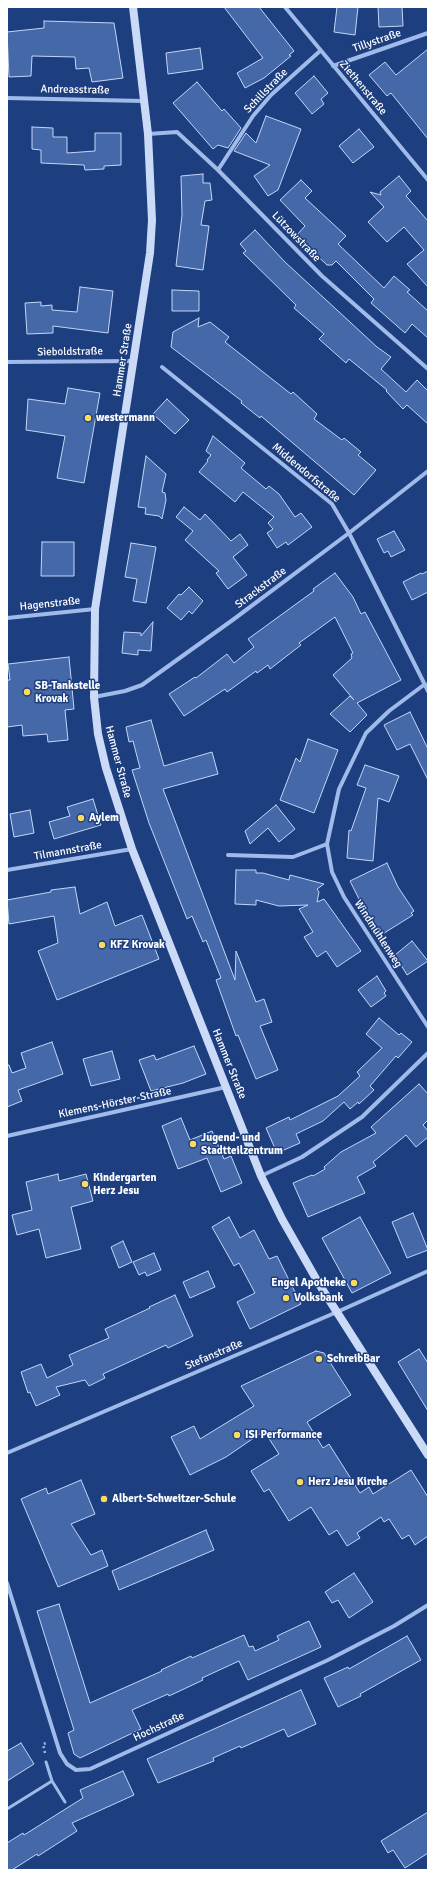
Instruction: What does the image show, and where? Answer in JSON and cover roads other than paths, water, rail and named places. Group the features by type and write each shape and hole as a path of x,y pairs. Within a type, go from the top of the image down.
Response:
{"main road":[{"name":"Hammer Straße","path":"133,7 148,134 152,220 150,253 95,609 94,697 98,734 106,768 132,849 261,1176 295,1243 428,1455"}],"street":[{"name":"Ziethenstraße","path":"285,7 428,180"},
{"name":"Tillystraße","path":"333,66 428,33"},
{"name":"Schillstraße","path":"218,170 252,116 271,95 320,51"},
{"name":"Andreasstraße","path":"7,98 143,101"},
{"name":"Lützowstraße","path":"148,134 177,132 218,170 322,276 428,368"},
{"name":"Sieboldstraße","path":"7,362 134,361"},
{"name":"Middendorfstraße","path":"162,367 332,504 349,533 428,691"},
{"name":"Strackstraße","path":"94,697 125,691 142,685 234,619 349,533 428,471"},
{"name":"Hagenstraße","path":"7,618 95,609"},
{"name":"Windmühlenweg","path":"425,684 389,711 366,733 339,789 327,844 332,872 344,898 428,1028"},
{"path":"228,855 293,857 327,844"},
{"name":"Tilmannstraße","path":"7,870 132,849"},
{"path":"261,1176 302,1157 362,1117 428,1053"},
{"name":"Klemens-Hörster-Straße","path":"7,1136 226,1087"},
{"name":"Stefanstraße","path":"7,1453 337,1312 428,1271"},
{"name":"Hochstraße","path":"7,1583 60,1753 67,1764 76,1770 90,1769 328,1660 394,1626 428,1605"}],"lane":[{"path":"46,1762 52,1781 65,1802"},
{"path":"7,1809 52,1781"}],"place":[{"name":"westermann","path":"88,418"},
{"name":"SB-Tankstelle Krovak","path":"27,692"},
{"name":"Aylem","path":"81,818"},
{"name":"KFZ Krovak","path":"102,945"},
{"name":"Jugend- und Stadtteilzentrum","path":"193,1144"},
{"name":"Kindergarten Herz Jesu","path":"85,1184"},
{"name":"Engel Apotheke","path":"354,1283"},
{"name":"Volksbank","path":"286,1298"},
{"name":"SchreibBar","path":"319,1359"},
{"name":"ISI Performance","path":"237,1435"},
{"name":"Herz Jesu Kirche","path":"300,1482"},
{"name":"Albert-Schweitzer-Schule","path":"104,1499"}]}
